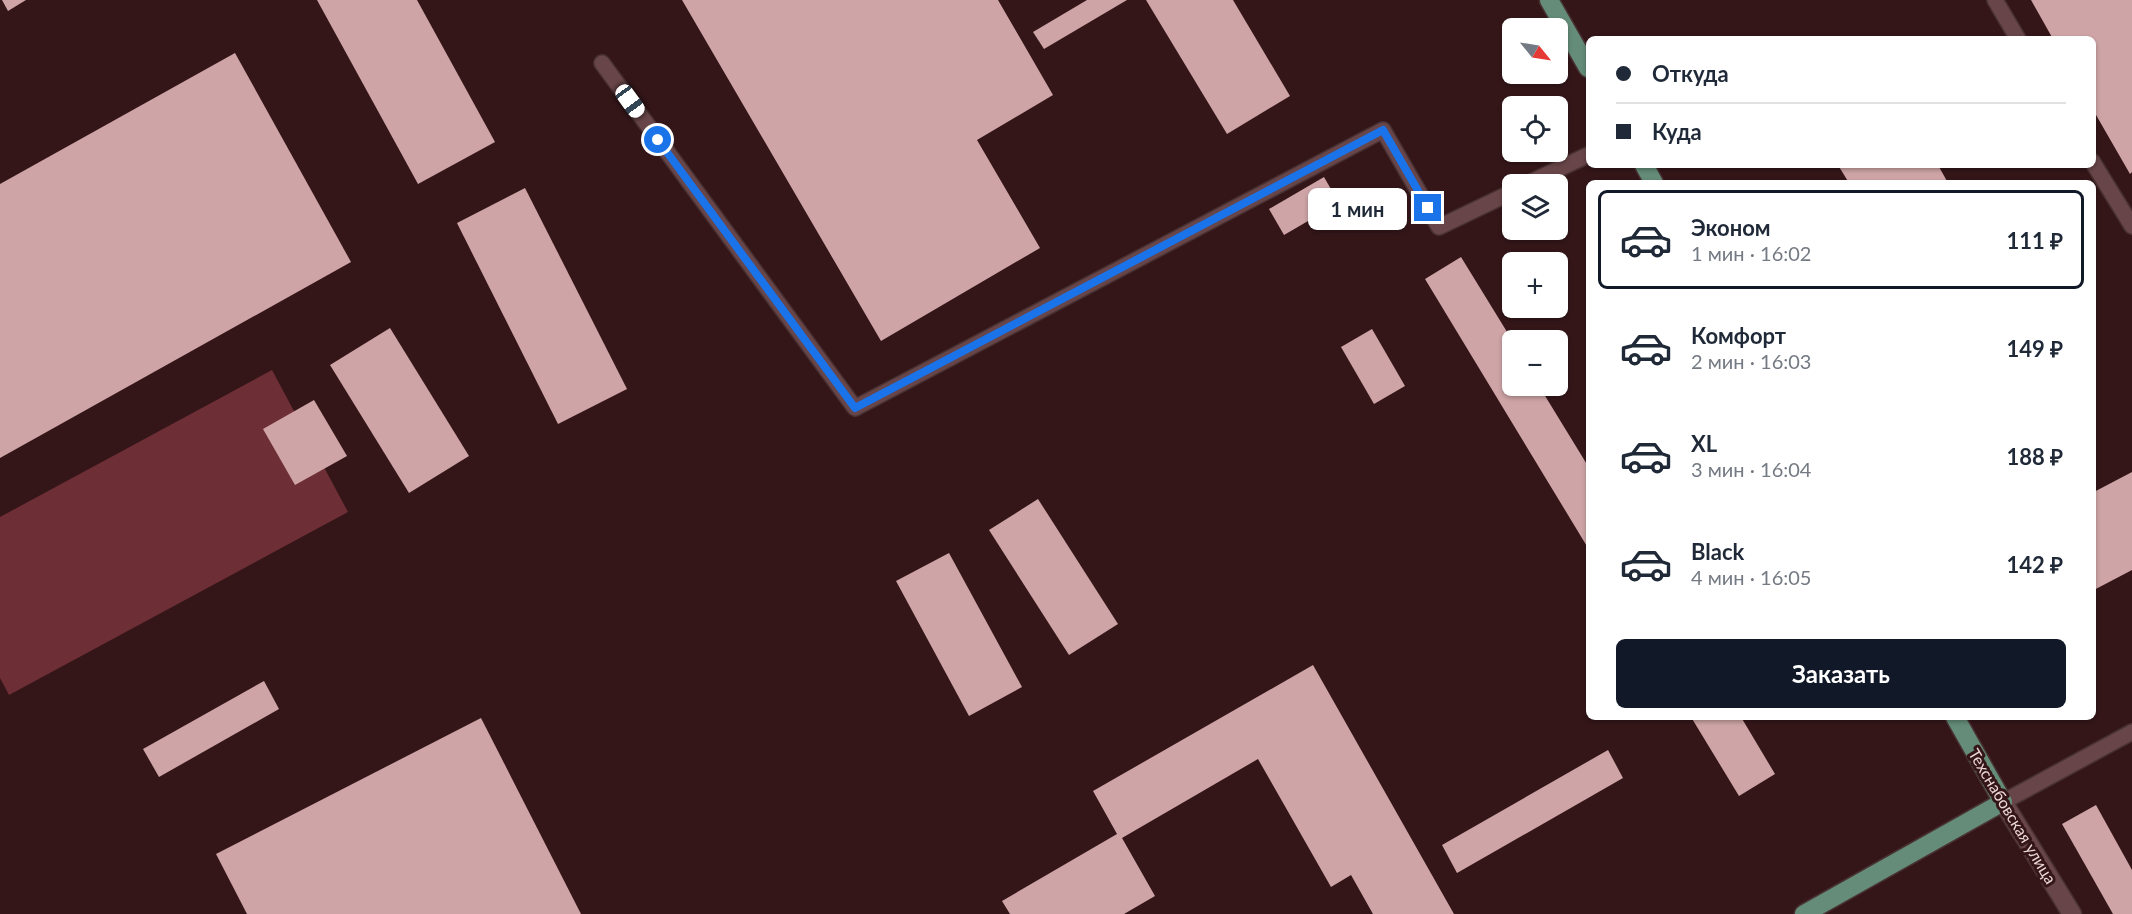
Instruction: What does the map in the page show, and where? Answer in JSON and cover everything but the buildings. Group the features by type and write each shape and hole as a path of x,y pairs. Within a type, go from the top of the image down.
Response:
{"main road":[{"path":"1549,0 1586,65"},
{"name":"Техснабовская улица","path":"1957,720 2003,802"},
{"path":"1804,914 2003,802"}],"street":[{"name":"Техснабовская улица","path":"2003,802 2072,914"}],"lane":[{"path":"1995,0 2016,36"},
{"path":"602,63 855,408 1383,130 1439,227 1502,197"},
{"path":"1548,174 1586,156"},
{"path":"2096,168 2132,226"},
{"path":"2003,802 2132,732"}],"shaded area":[{"path":"272,370 348,512 9,695 0,678 0,517"}],"route":[{"path":"658,140 855,408 1383,130 1428,208"}]}
